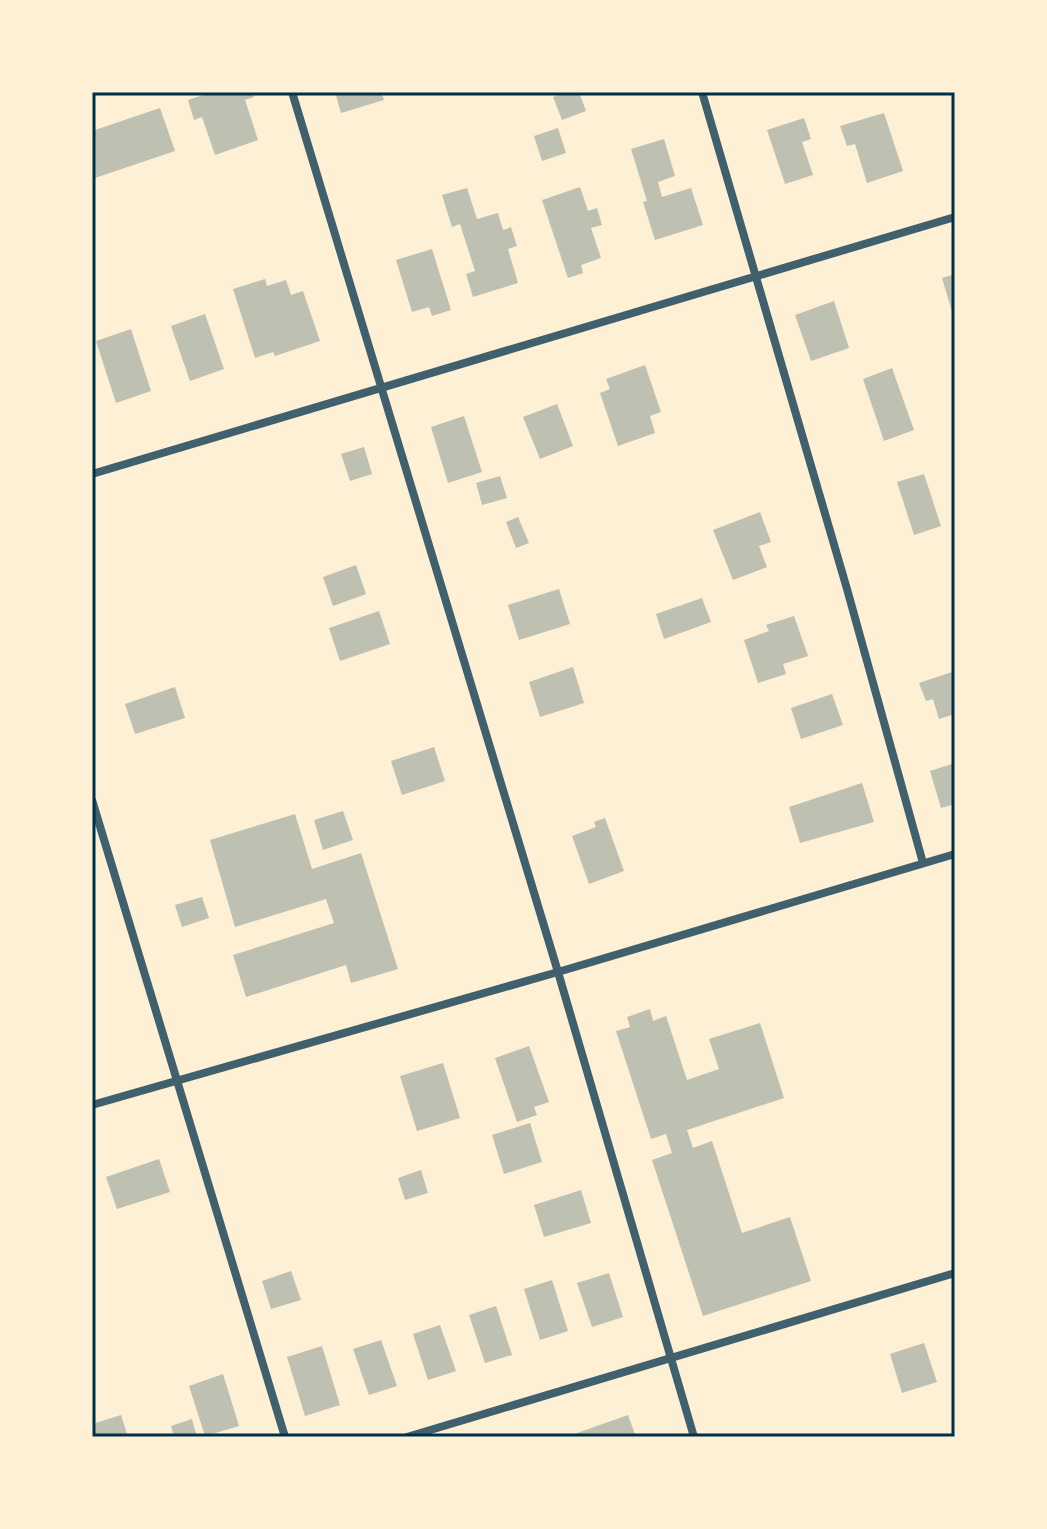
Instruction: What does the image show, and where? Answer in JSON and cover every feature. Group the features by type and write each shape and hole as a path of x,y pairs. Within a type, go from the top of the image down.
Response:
{"street":[{"path":"292,92 558,972 694,1437"},
{"path":"702,92 843,574 923,863"},
{"path":"92,474 955,217"},
{"path":"92,800 285,1437"},
{"path":"92,1105 558,972 955,854"},
{"path":"407,1437 955,1273"}],"building":[{"path":"212,92 252,92 254,97 245,100 258,140 215,155 202,117 194,120 188,100"},
{"path":"335,92 381,92 384,100 341,113"},
{"path":"579,92 586,111 562,120 553,97"},
{"path":"160,108 175,151 92,179 92,131"},
{"path":"884,113 903,171 867,183 855,144 847,146 840,126"},
{"path":"804,118 811,139 802,142 813,175 785,184 767,130"},
{"path":"558,128 566,153 542,161 534,136"},
{"path":"664,139 675,176 658,182 662,197 691,188 703,225 655,240 631,149"},
{"path":"580,187 588,211 597,208 602,225 591,228 601,258 581,265 583,273 568,278 542,200"},
{"path":"467,188 477,219 498,213 503,230 511,227 517,246 508,249 518,283 473,297 466,274 475,271 460,224 452,227 442,195"},
{"path":"432,249 451,310 432,316 429,307 412,312 396,260"},
{"path":"955,274 955,318 954,318 942,278"},
{"path":"265,279 267,286 286,280 291,295 303,291 320,341 275,356 273,352 255,358 233,289"},
{"path":"834,301 849,348 811,361 795,315"},
{"path":"205,314 224,369 190,381 171,326"},
{"path":"131,329 151,391 116,403 96,341"},
{"path":"645,365 661,412 650,416 655,433 618,446 600,393 610,389 606,379"},
{"path":"892,368 914,430 884,441 863,379"},
{"path":"557,404 573,446 540,459 523,417"},
{"path":"464,416 482,472 448,483 431,427"},
{"path":"364,447 372,474 350,481 341,454"},
{"path":"924,474 941,526 914,535 897,482"},
{"path":"500,476 507,498 482,505 476,483"},
{"path":"760,512 771,542 759,546 767,567 733,580 713,530"},
{"path":"518,517 529,543 516,548 506,522"},
{"path":"356,565 366,594 333,606 323,577"},
{"path":"559,589 570,624 519,640 508,605"},
{"path":"702,598 711,622 664,639 656,614"},
{"path":"379,611 390,644 340,661 329,628"},
{"path":"794,616 808,656 783,664 786,674 758,683 744,640 769,631 766,625"},
{"path":"573,667 584,703 540,717 529,682"},
{"path":"955,671 955,714 939,719 933,699 926,701 919,683"},
{"path":"175,687 185,718 135,734 125,704"},
{"path":"832,694 843,725 801,739 791,708"},
{"path":"434,747 445,781 402,795 391,761"},
{"path":"955,763 955,804 941,808 930,771"},
{"path":"862,783 874,822 800,843 789,807"},
{"path":"343,811 353,840 323,850 314,820"},
{"path":"295,814 312,869 361,853 398,969 351,983 346,965 246,997 233,955 334,923 326,899 235,927 210,840"},
{"path":"605,818 624,871 589,884 572,836 596,827 594,822"},
{"path":"202,897 209,918 182,927 175,905"},
{"path":"650,1009 653,1021 666,1016 687,1080 719,1069 709,1039 760,1023 784,1098 687,1130 693,1148 712,1141 742,1233 790,1217 811,1281 703,1316 652,1160 672,1153 666,1134 651,1139 616,1031 630,1027 627,1017"},
{"path":"529,1046 549,1102 534,1107 537,1115 517,1122 495,1058"},
{"path":"443,1063 460,1118 417,1131 400,1076"},
{"path":"530,1123 542,1162 504,1174 492,1135"},
{"path":"159,1159 170,1192 117,1209 106,1177"},
{"path":"421,1170 428,1193 405,1200 398,1178"},
{"path":"581,1190 591,1223 544,1237 534,1205"},
{"path":"291,1271 301,1300 271,1309 262,1281"},
{"path":"609,1273 623,1317 592,1327 577,1283"},
{"path":"552,1280 568,1331 540,1340 524,1289"},
{"path":"496,1306 512,1355 485,1363 469,1315"},
{"path":"440,1325 456,1371 428,1380 413,1334"},
{"path":"381,1340 397,1386 369,1395 353,1349"},
{"path":"924,1343 937,1382 902,1393 890,1354"},
{"path":"322,1346 340,1405 305,1416 287,1357"},
{"path":"223,1374 239,1426 205,1436 189,1386"},
{"path":"121,1415 128,1437 92,1437 92,1424"},
{"path":"628,1415 636,1437 566,1437"},
{"path":"192,1419 197,1437 174,1437 171,1426"}]}
